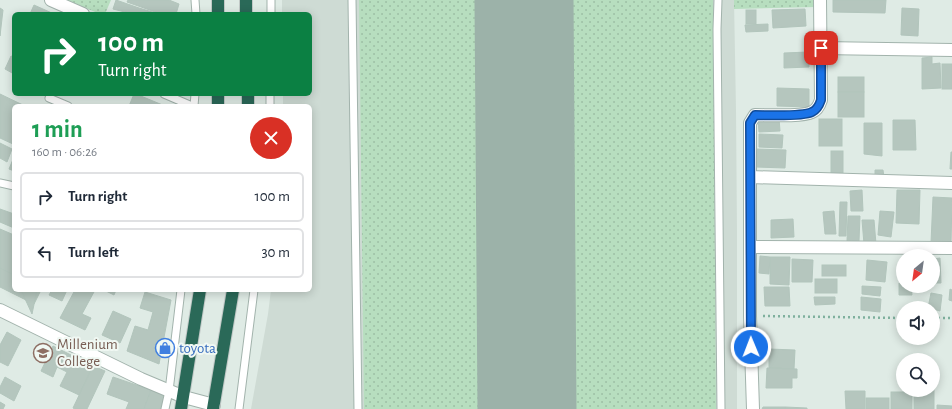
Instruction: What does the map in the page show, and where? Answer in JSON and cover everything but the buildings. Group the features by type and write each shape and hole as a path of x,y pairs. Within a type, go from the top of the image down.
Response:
{"highway":[{"path":"218,0 218,12"},
{"path":"246,0 246,12"},
{"path":"181,409 200,292"},
{"path":"213,407 233,292"}],"street":[{"path":"51,0 78,12"},
{"path":"753,409 750,316 750,123 755,115 804,114 812,112 818,107 821,100 820,0"},
{"path":"821,48 952,50"},
{"path":"750,177 952,183"},
{"path":"751,246 952,248"},
{"path":"0,310 141,379 213,407"}],"lane":[{"path":"195,0 196,12"},
{"path":"271,0 271,12"},
{"path":"352,0 358,409"},
{"path":"718,0 717,29 721,409"},
{"path":"169,96 188,104"},
{"path":"49,98 63,104"},
{"path":"0,183 12,186"},
{"path":"165,409 169,391 181,292"},
{"path":"238,409 254,292"}],"path":[{"path":"750,316 896,318"},
{"path":"940,318 952,318"}],"shaded area":[{"path":"282,0 734,0 737,233 737,409 251,409 271,292 312,292 312,104 283,104 283,96 312,96 312,12 282,12"}],"green space":[{"path":"67,0 111,0 106,12 95,12"},
{"path":"359,0 498,0 500,409 364,409"},
{"path":"562,0 713,0 716,409 565,409"},
{"path":"734,0 816,0 816,7 734,9"}],"runway":[{"path":"524,0 527,409"}],"place":[{"name":"toyota","path":"165,348"},
{"name":"Millenium College","path":"43,353"}],"route":[{"path":"751,347 750,123 755,115 804,114 812,112 818,107 821,100 821,48"}]}
